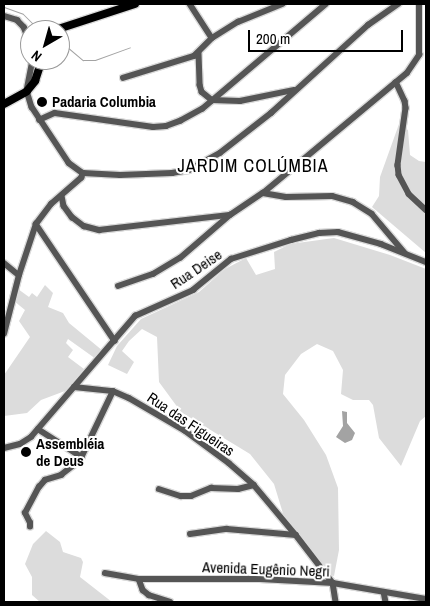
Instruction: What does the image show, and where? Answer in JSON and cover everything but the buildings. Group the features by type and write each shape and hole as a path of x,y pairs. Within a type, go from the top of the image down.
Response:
{"main road":[{"path":"70,25 135,4"},
{"path":"5,102 27,91 35,81 39,70"}],"street":[{"path":"190,4 212,38"},
{"path":"123,78 184,60 199,53 212,38 238,22 282,4"},
{"path":"38,120 55,113 152,127 166,126 193,115 326,4"},
{"path":"30,70 27,91 38,120 63,156 83,173 148,175 189,170 220,153 271,112 368,25 398,4"},
{"path":"118,286 153,274 173,263 195,247 230,215 262,193 396,82 415,64 419,55 419,4"},
{"path":"4,16 17,20 20,23"},
{"path":"199,53 200,85 202,92 212,100 240,102 295,89"},
{"path":"396,82 405,101 406,108 398,165 399,175 410,194 426,210"},
{"path":"4,334 19,275 36,224 51,204 81,178 83,173"},
{"path":"262,193 286,196 332,196 353,202 372,214 406,254"},
{"path":"62,196 64,206 72,217 84,226 99,230 230,215"},
{"path":"36,224 115,341"},
{"name":"Rua Deise","path":"4,448 25,442 38,429 115,341 134,316 193,290 231,259 319,233 338,232 426,262"},
{"path":"4,263 19,275"},
{"name":"Rua das Figueiras","path":"74,387 113,391 184,430 210,449 254,485 333,583"},
{"path":"30,527 25,513 39,487 45,480 70,468 82,457 113,391"},
{"path":"38,429 82,457"},
{"path":"159,489 181,496 191,496 210,488 238,489 254,485"},
{"path":"190,534 227,529 296,535"},
{"name":"Avenida Eugênio Negri","path":"105,573 139,579 260,579 333,583 426,599"},
{"path":"139,579 143,590 148,594 170,602"},
{"path":"333,583 336,602"},
{"path":"384,592 386,602"}],"shaded area":[{"path":"399,124 408,130 410,155 419,161 426,162 426,253 372,207 379,196 380,177"},
{"path":"334,238 390,255 426,269 426,416 420,421 401,466 379,438 373,405 369,400 353,400 341,394 343,370 333,351 317,344 301,354 285,375 283,394 304,420 326,455 338,488 339,550 334,576 326,574 285,520 274,484 250,454 181,412 159,382 157,337 142,329 129,341 122,351 134,362 127,374 108,365 117,346 141,319 199,292 225,269 246,258 256,275 275,269 274,252 290,244"},
{"path":"45,285 53,293 48,307 63,313 69,323 103,351 96,359 68,339 66,343 73,350 68,357 84,369 65,391 41,400 27,413 4,416 4,375 30,337 19,321 25,310 14,301 18,289 29,297 32,293 37,297"},
{"path":"342,411 347,412 347,423 355,433 352,440 345,443 336,437 343,426"},
{"path":"46,531 60,542 63,552 81,558 83,562 80,577 112,602 40,602 32,595 32,577 25,564 33,544"}],"waterway":[{"path":"4,7 23,14 29,20"},
{"path":"70,49 83,60 95,60 130,47"}],"place":[{"name":"Padaria Columbia","path":"42,102"},
{"name":"Assembléia de Deus","path":"26,452"}],"district":[{"name":"JARDIM COLÚMBIA","path":"253,166"}]}
